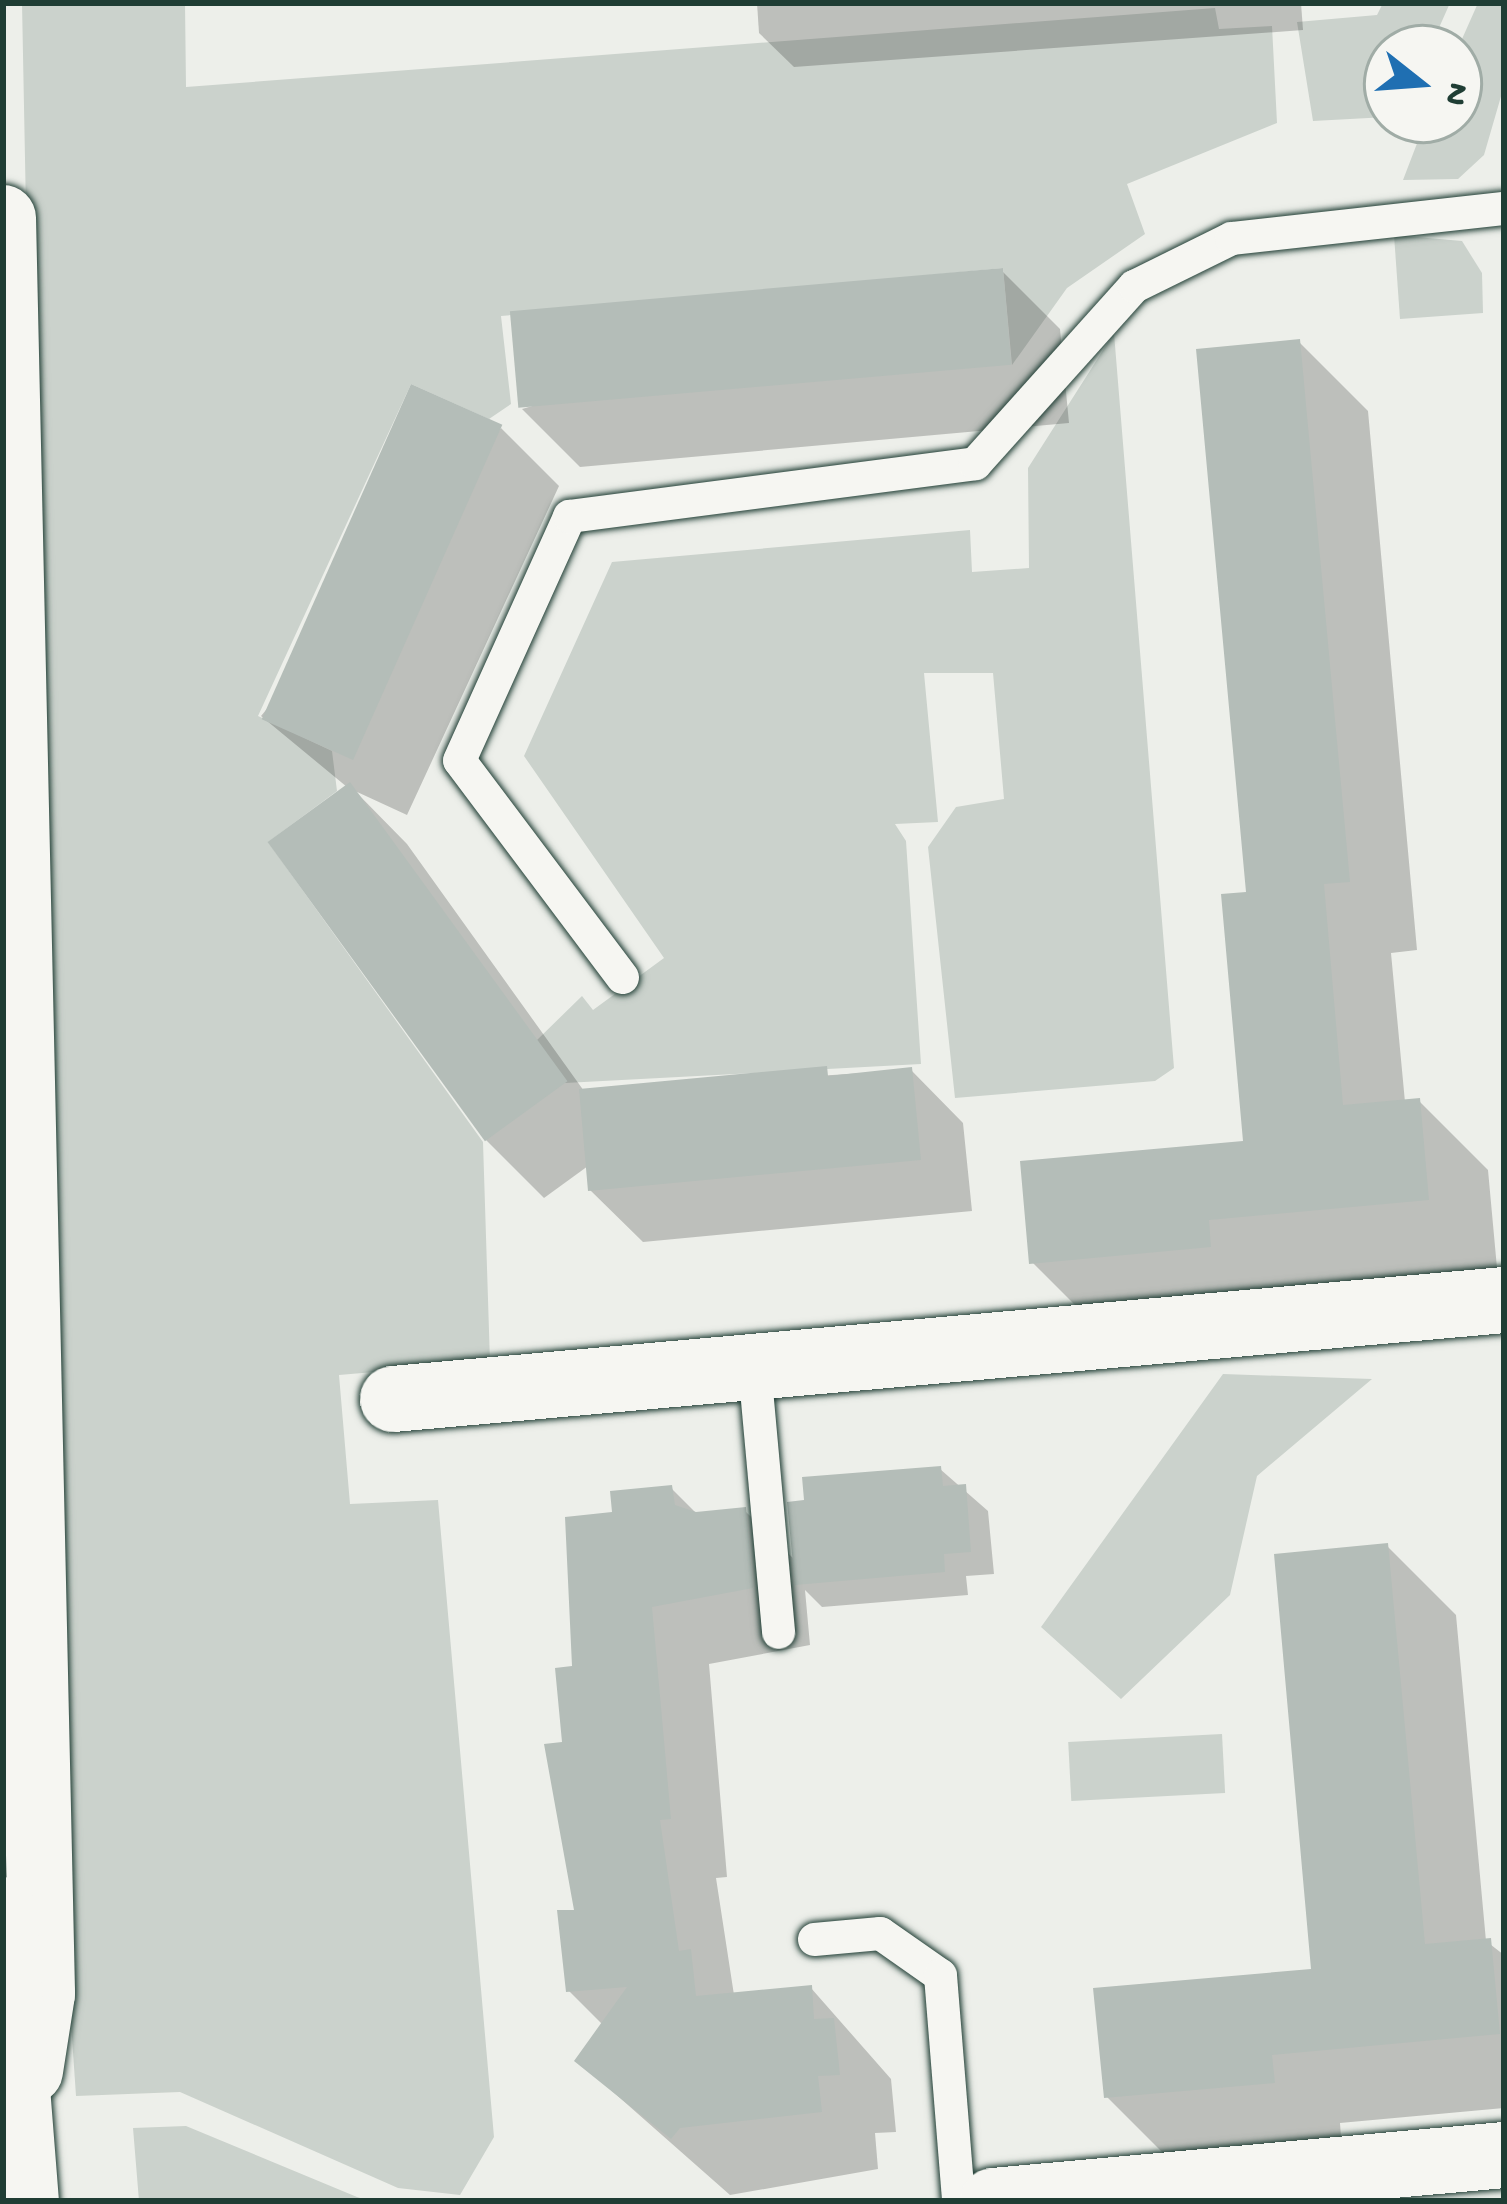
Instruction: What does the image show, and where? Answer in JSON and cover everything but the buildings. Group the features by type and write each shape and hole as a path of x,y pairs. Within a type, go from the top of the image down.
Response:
{"street":[{"path":"3,218 42,1994 22,2116"},
{"path":"393,1399 1504,1300"},
{"path":"3,1910 26,2201"},
{"path":"994,2201 1146,2194 1504,2155"}],"lane":[{"path":"622,976 459,760 569,516 975,463 1134,286 1172,266 1231,238 1504,208"},
{"path":"754,1367 778,1632"},
{"path":"814,1939 880,1934 940,1976 958,2201"}],"shaded area":[{"path":"22,3 185,3 186,87 1215,8 1219,29 1272,26 1277,123 1127,184 1145,234 1067,288 1012,365 1003,268 501,316 511,404 489,419 411,384 258,716 332,751 337,791 268,842 483,1142 490,1362 339,1375 350,1504 438,1500 494,2137 460,2195 398,2188 180,2092 76,2096 57,1818"},
{"path":"1383,3 1450,3 1441,24 1363,24 1363,118 1313,121 1297,22 1377,15"},
{"path":"1478,3 1504,3 1504,86 1484,155 1458,179 1403,180 1417,144 1483,144 1483,24 1469,24"},
{"path":"1394,235 1462,241 1482,273 1483,313 1400,319"},
{"path":"1114,333 1174,1068 1155,1081 955,1098 928,847 956,807 1004,799 993,673 924,673 938,822 895,824 906,841 921,1064 565,1083 536,1041 582,996 593,1010 664,958 524,756 612,562 970,530 972,572 1029,568 1028,468"},
{"path":"1223,1374 1372,1379 1257,1476 1230,1595 1121,1699 1041,1627"},
{"path":"1222,1734 1225,1793 1071,1801 1068,1742"},
{"path":"186,2126 370,2201 139,2201 133,2128"}]}
